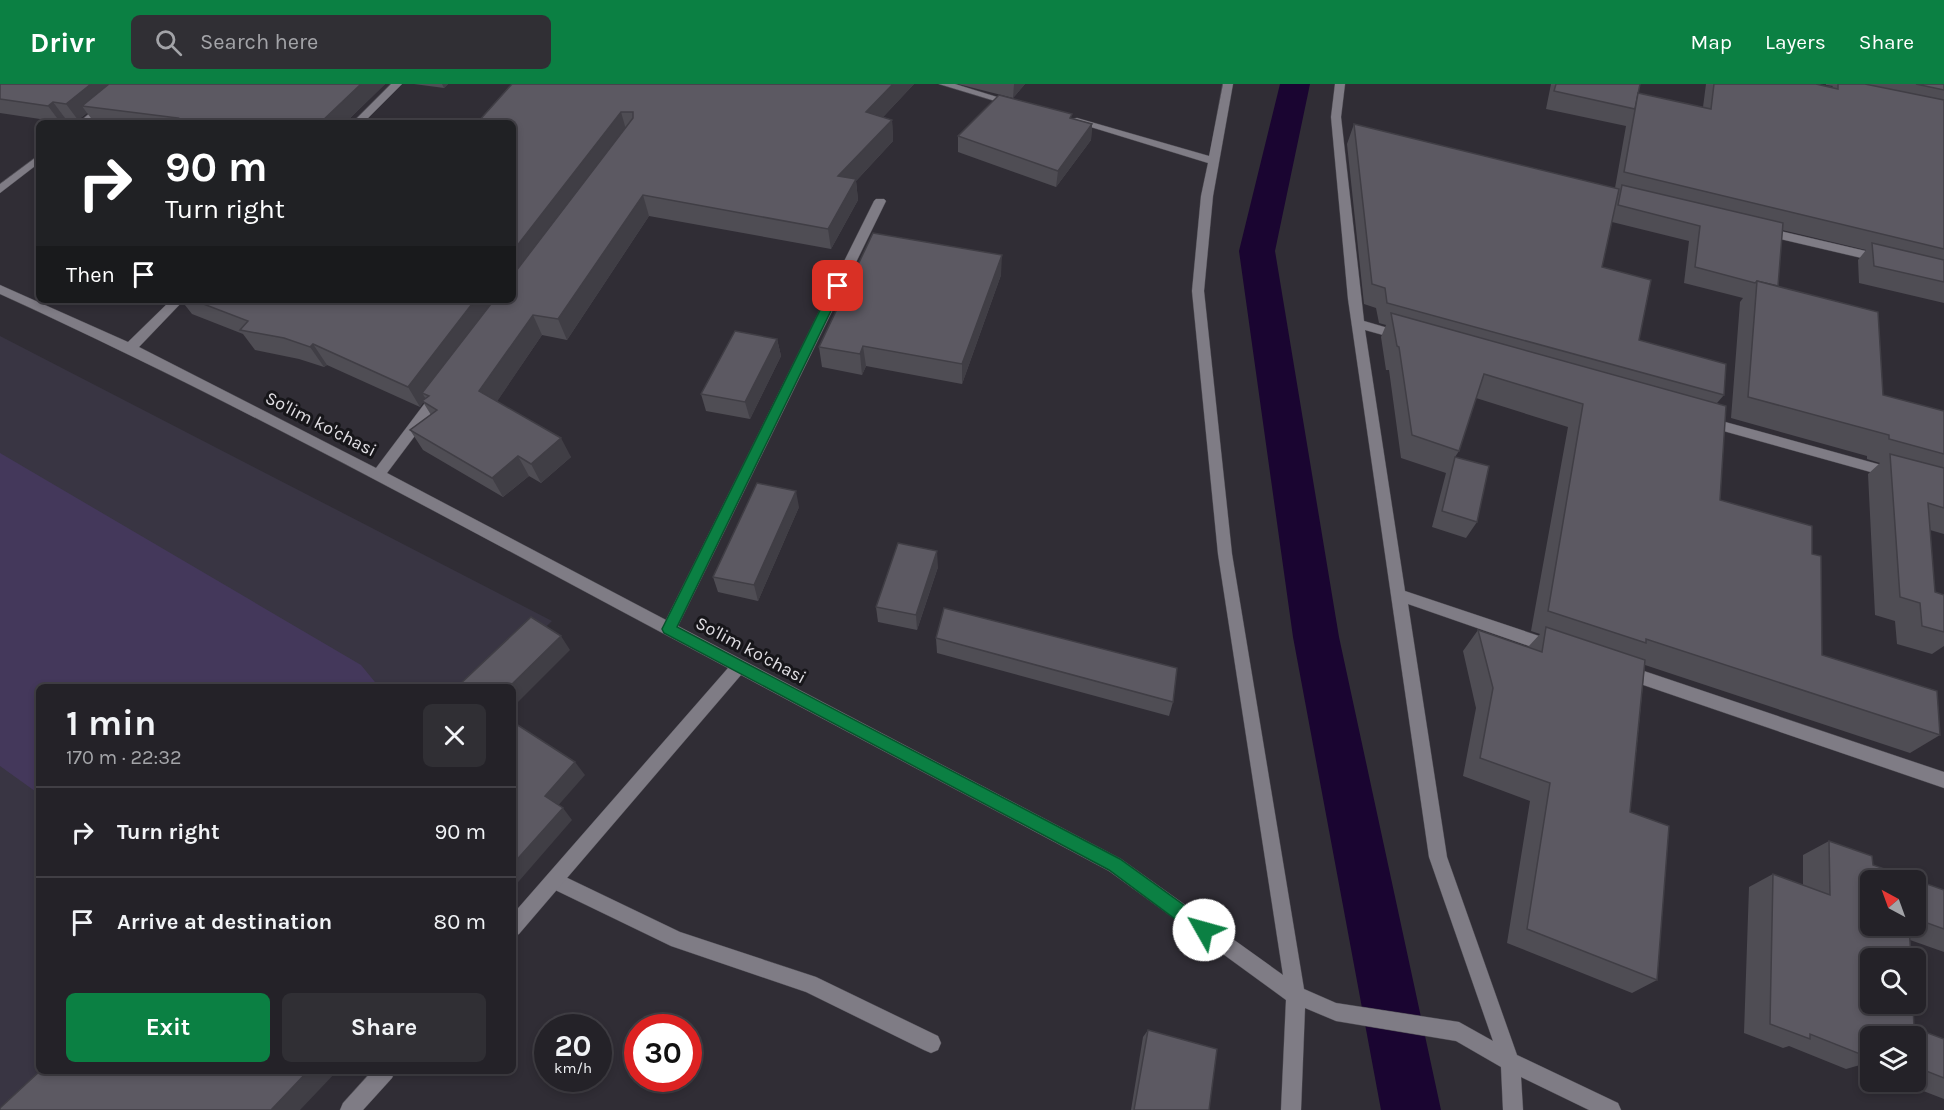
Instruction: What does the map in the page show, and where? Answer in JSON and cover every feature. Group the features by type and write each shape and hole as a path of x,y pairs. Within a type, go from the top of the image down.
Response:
{"street":[{"path":"87,120 131,84"},
{"path":"360,120 397,84"},
{"path":"944,84 1023,106"},
{"path":"1228,84 1207,196 1198,291 1225,554 1296,995 1292,1110"},
{"path":"1340,84 1358,324 1438,857 1510,1062 1513,1110"},
{"path":"1057,116 1214,161"},
{"path":"0,190 36,160"},
{"path":"669,629 880,201"},
{"path":"1749,227 1898,263"},
{"name":"So'lim ko'chasi","path":"0,289 130,348 378,475 1115,865 1296,995 1336,1012 1459,1032 1510,1062"},
{"path":"130,348 175,303"},
{"path":"1358,324 1415,340"},
{"path":"378,475 447,383"},
{"path":"1691,417 1910,478"},
{"path":"1398,595 1565,651"},
{"path":"516,925 740,666"},
{"path":"1610,667 1944,780"},
{"path":"555,881 677,940 809,984 931,1043"},
{"path":"1510,1062 1611,1110"},
{"path":"350,1110 382,1074"}],"shaded area":[{"path":"0,336 552,621 486,684 36,684 36,1074 73,1074 0,1110"},
{"path":"0,453 361,665 377,684 36,684 36,792 0,766"}],"building":[{"path":"0,84 91,84 66,104 53,102 48,106 0,99"},
{"path":"109,84 361,84 323,120 176,120 178,118 82,106"},
{"path":"512,84 893,84 866,112 892,120 838,176 856,179 828,229 643,195 558,319 533,315 479,391 561,438 531,464 518,456 492,478 410,430 437,410 422,401 429,396 422,393 492,303 516,303 516,271 633,118 633,112 621,112 516,247 516,120 480,120"},
{"path":"1556,84 1640,84 1635,109 1554,91"},
{"path":"1714,84 1816,84 1838,89 1838,84 1865,84 1944,100 1944,249 1624,172 1638,93 1711,109"},
{"path":"1916,84 1944,84 1944,90"},
{"path":"999,95 1072,114 1070,118 1092,124 1058,171 958,136"},
{"path":"1354,124 1619,189 1602,267 1651,280 1639,340 1726,364 1724,395 1387,303 1385,288 1372,284"},
{"path":"1622,185 1783,223 1778,286 1757,281 1755,283 1695,267 1700,226 1618,205"},
{"path":"873,233 1002,255 962,364 863,346 860,354 819,347"},
{"path":"1872,243 1944,260 1944,282 1874,266"},
{"path":"1757,281 1878,312 1883,395 1944,411 1944,454 1889,439 1889,435 1748,397"},
{"path":"201,303 473,303 408,387 313,344 310,347 284,338 240,330 248,321"},
{"path":"1391,313 1726,406 1720,500 1812,526 1812,554 1821,556 1822,655 1937,691 1940,735 1646,639 1646,643 1548,611 1583,404 1484,374 1459,451 1412,435 1399,347"},
{"path":"735,331 777,339 745,402 701,394"},
{"path":"1890,454 1944,468 1944,508 1928,503 1935,592 1944,595 1944,632 1922,626 1920,603 1900,597"},
{"path":"1455,457 1489,466 1477,522 1442,511"},
{"path":"757,483 796,491 754,585 713,577"},
{"path":"898,543 937,551 916,615 876,607"},
{"path":"944,608 1177,668 1173,702 936,638"},
{"path":"531,617 561,636 512,684 460,684"},
{"path":"1546,627 1645,660 1630,812 1669,826 1657,980 1527,929 1550,783 1480,758 1493,688 1478,630 1542,652"},
{"path":"516,724 575,762 545,796 563,808 516,861"},
{"path":"1829,841 1872,856 1873,865 1887,870 1860,870 1860,936 1910,936 1910,948 1860,948 1860,1014 1913,1014 1914,1026 1860,1026 1860,1054 1810,1034 1810,1039 1770,1024 1773,874 1830,895"},
{"path":"1926,884 1944,890 1944,929 1926,923"},
{"path":"1148,1030 1217,1049 1209,1110 1134,1110"},
{"path":"1926,1032 1944,1039 1944,1078 1926,1071"},
{"path":"37,1074 305,1074 271,1110 0,1110"}],"waterway":[{"path":"1295,84 1257,251 1316,637 1411,1110"}],"route":[{"path":"838,286 669,629 1115,865 1169,902 1204,930"}]}
